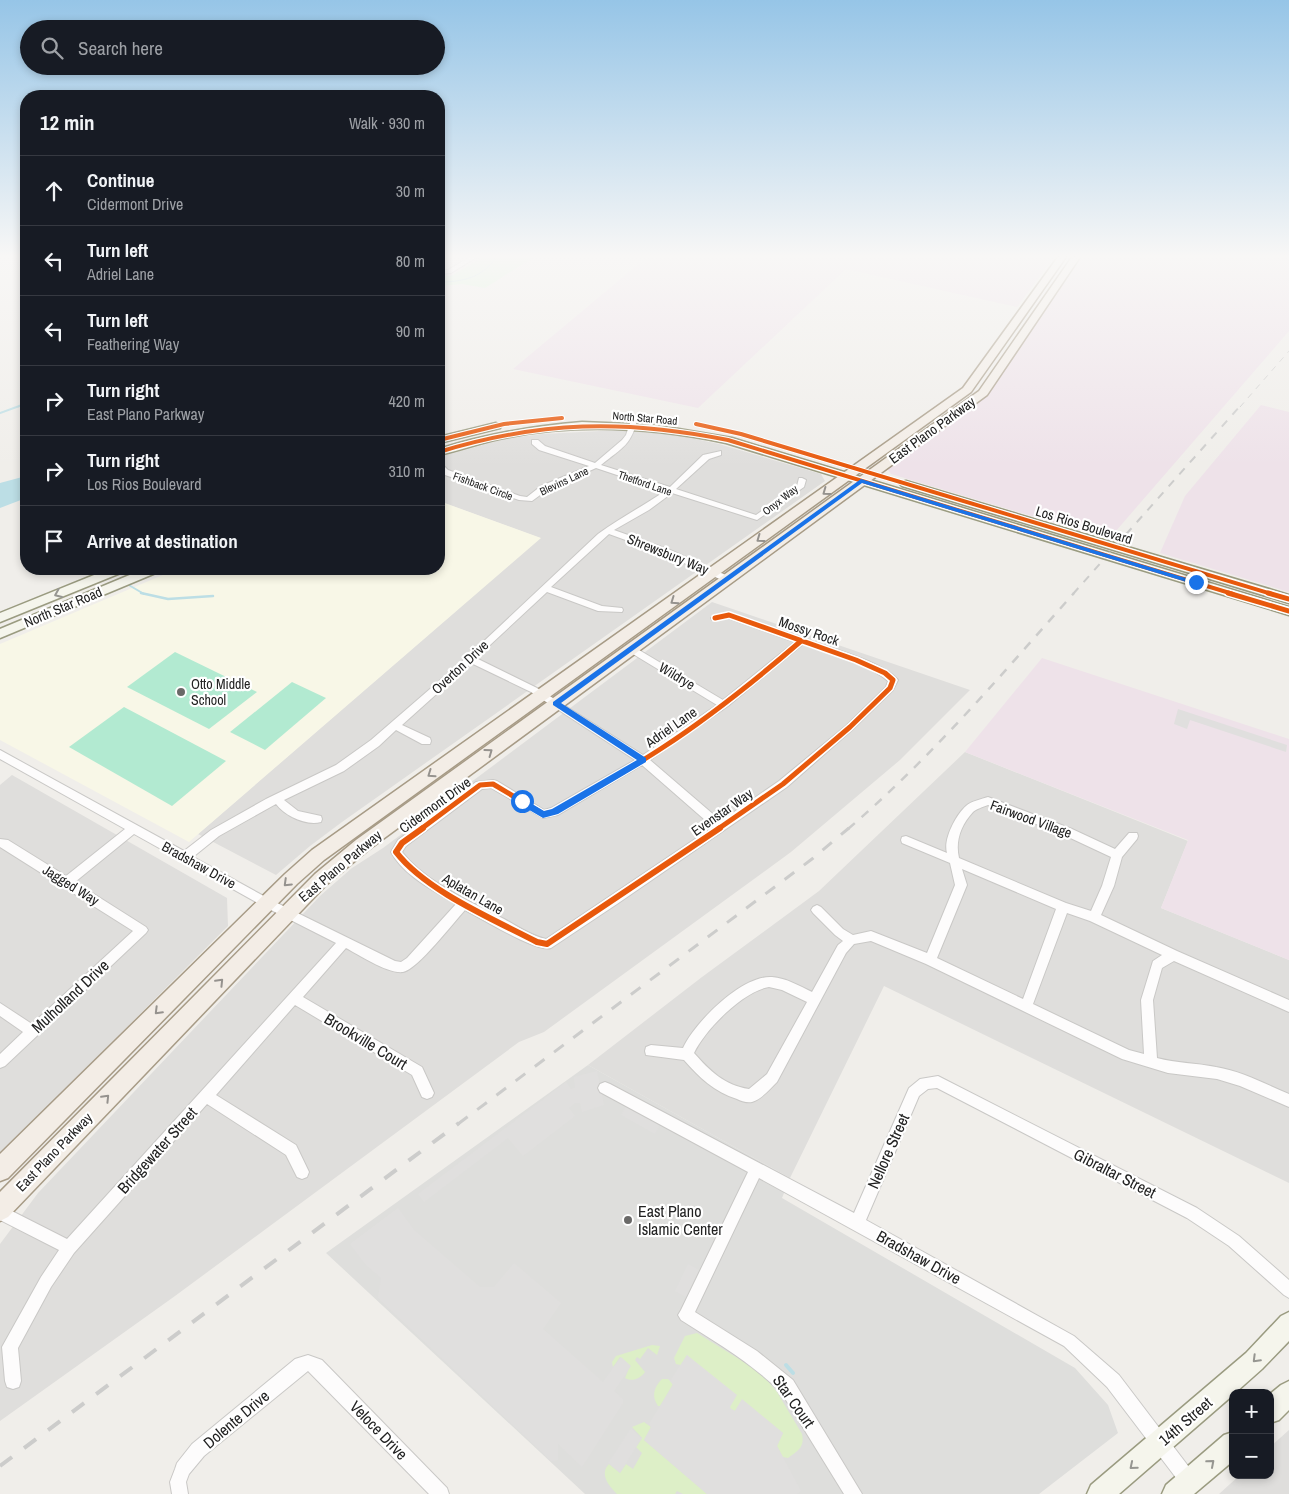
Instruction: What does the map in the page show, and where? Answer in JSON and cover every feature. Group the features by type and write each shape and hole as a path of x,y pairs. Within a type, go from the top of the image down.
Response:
{"main road":[{"name":"East Plano Parkway","path":"0,1210 277,908 302,869 332,845 549,699 859,475 967,390 977,380 1012,327"},
{"name":"East Plano Parkway","path":"859,475 942,423 978,396 991,383 1028,327"},
{"path":"1004,339 1018,342"},
{"path":"977,380 991,383"},
{"name":"North Star Road","path":"445,439 504,424 594,416 634,421 679,430 719,433 859,475"},
{"path":"929,418 942,423"},
{"name":"North Star Road","path":"445,450 481,439 536,429 634,421"},
{"name":"Los Rios Boulevard","path":"859,475 1257,595 1289,599"},
{"name":"North Star Road","path":"0,618 104,575"},
{"name":"North Star Road","path":"0,634 140,575"},
{"name":"East Plano Parkway","path":"549,699 631,649 720,576"},
{"name":"Los Rios Boulevard","path":"1257,595 1289,611"},
{"name":"East Plano Parkway","path":"0,1170 277,908"},
{"name":"14th Street","path":"1100,1494 1254,1361 1289,1324"},
{"path":"1274,1407 1289,1393"},
{"path":"1182,1488 1229,1447"}],"street":[{"name":"Blevins Lane","path":"529,499 544,488 595,466 625,442 634,421"},
{"name":"Thetford Lane","path":"535,442 542,448 757,518"},
{"name":"Overton Drive","path":"185,857 215,833 278,798 340,768 395,726 608,531 670,491 706,458 718,452"},
{"name":"Fishback Circle","path":"445,472 519,498 529,499"},
{"name":"Onyx Way","path":"757,518 800,487 802,480"},
{"name":"Shrewsbury Way","path":"608,531 660,549 720,576"},
{"path":"545,588 601,609 619,610"},
{"name":"Mossy Rock","path":"715,618 729,615 856,660 885,673 893,680"},
{"name":"Adriel Lane","path":"543,814 554,812 643,760 723,704 776,664 801,641"},
{"name":"Wildrye","path":"631,649 723,704"},
{"path":"470,659 521,682 643,760 720,827"},
{"name":"Evenstar Way","path":"547,944 613,902 783,784 818,756 874,705 890,688 893,680"},
{"path":"395,726 426,741"},
{"name":"Bradshaw Drive","path":"0,754 277,908 385,963 402,967 419,955 464,903"},
{"name":"Cidermont Drive","path":"396,852 402,842 480,785 493,784 543,814"},
{"path":"278,798 282,807 291,812 303,818 317,819"},
{"name":"Fairwood Village","path":"930,960 961,885 951,848 955,829 970,808 988,802 1068,832 1117,855"},
{"path":"67,882 132,828"},
{"path":"1094,917 1108,886 1117,855 1133,836"},
{"path":"906,840 1063,907 1094,917 1173,955 1289,1006"},
{"name":"Jagged Way","path":"0,843 4,843 142,930"},
{"name":"Aplatan Lane","path":"396,852 399,859 418,875 464,903 537,942 547,944"},
{"path":"1026,1006 1063,907"},
{"path":"817,910 839,932 851,940"},
{"name":"Mulholland Drive","path":"0,1062 142,930"},
{"path":"651,1051 686,1054 702,1071 725,1089 750,1096 761,1089 772,1078 842,949 851,940 871,936 930,960 1127,1054 1168,1067 1217,1073 1242,1080 1289,1101"},
{"name":"Bridgewater Street","path":"13,1381 10,1347 68,1248 345,941"},
{"path":"1151,1061 1147,1000 1157,965 1173,955"},
{"path":"686,1054 693,1039 722,1007 754,986 770,982 815,1000"},
{"name":"Brookville Court","path":"294,998 417,1071 427,1094"},
{"path":"0,1009 32,1031"},
{"name":"Gibraltar Street","path":"925,1083 938,1082 971,1098 1192,1213 1234,1242 1289,1290"},
{"name":"Nellore Street","path":"857,1223 914,1092 925,1083"},
{"name":"Bradshaw Drive","path":"605,1088 857,1223 1069,1341 1113,1381 1160,1443 1182,1488"},
{"path":"206,1096 291,1150 302,1172"},
{"name":"Star Court","path":"756,1170 686,1315 756,1358 787,1386 854,1494"},
{"path":"0,1210 68,1248"},
{"name":"Dolente Drive","path":"180,1494 178,1482 182,1470 198,1450 301,1365 308,1363 316,1366"},
{"name":"Veloce Drive","path":"316,1366 441,1494"}],"shaded area":[{"path":"564,327 785,327 698,408 513,369"},
{"path":"1033,327 1289,327 1289,331 1109,539 891,474 888,470 889,466 1000,376"},
{"path":"1261,405 1289,412 1289,592 1160,553 1185,496"},
{"path":"620,430 676,435 719,444 821,474 825,481 342,822 276,875 198,834 540,538 445,503 445,455 505,439 543,434"},
{"name":"Otto Middle School","path":"445,503 541,538 189,842 0,740 0,644 163,575 445,575"},
{"path":"712,602 970,690 900,760 791,852 544,1032 519,1042 175,1296 0,1421 0,1244 38,1193 321,895 352,868 383,848"},
{"path":"1042,658 1289,739 1289,960 1161,908 1188,840 965,752"},
{"path":"1178,709 1287,745 1286,752 1190,720 1187,729 1174,724"},
{"path":"965,752 1188,841 1161,908 1289,960 1289,1183 884,986 790,1178 588,1065 702,977 819,891"},
{"path":"12,775 227,898 228,926 0,1154 0,785"},
{"path":"588,1065 790,1178 782,1198 1075,1368 1108,1405 1118,1433 1039,1494 585,1494 326,1253"},
{"path":"597,1071 604,1105 582,1112 580,1103 575,1103 569,1108 575,1116 523,1156 508,1138 424,1202 418,1194 566,1082 571,1089 575,1088 574,1077"},
{"path":"626,1106 660,1125 655,1134 621,1115"},
{"path":"398,1208 414,1230 480,1287 494,1287 514,1263 561,1303 543,1329 603,1382 621,1357 631,1366 614,1391 623,1399 623,1403 582,1467 558,1444 558,1460 551,1461 378,1298 381,1278 366,1265 350,1244"},
{"path":"688,1264 699,1270 686,1297 675,1291"},
{"path":"687,1355 737,1395 730,1407 731,1409 735,1411 742,1399 783,1433 777,1446 801,1491 797,1494 707,1494 644,1440 651,1427 649,1424 673,1385 670,1381"},
{"path":"631,1428 642,1438 620,1473 608,1463"},
{"path":"1289,1430 1289,1494 1219,1494 1236,1479 1274,1479 1274,1443"}],"green space":[{"path":"175,652 257,692 209,729 127,687"},
{"path":"292,682 326,698 265,750 230,732"},
{"path":"124,707 226,761 172,806 69,747"},
{"path":"697,1333 752,1367 777,1392 802,1434 802,1445 795,1453 788,1458 783,1457 777,1446 783,1433 742,1400 735,1411 731,1409 687,1355 681,1365 676,1364 674,1358 685,1336"},
{"path":"652,1345 660,1346 657,1355 648,1348 640,1359 637,1357 635,1360 645,1372 638,1378 630,1380 625,1378 630,1366 620,1357 613,1367 612,1362 616,1356"},
{"path":"662,1379 668,1379 673,1384 660,1406 658,1406 654,1392"},
{"path":"644,1422 651,1427 644,1440 707,1494 683,1494 677,1491 675,1494 617,1494 614,1491 606,1480 606,1468 609,1464 620,1473 626,1464 633,1469 642,1453 636,1447 642,1438 632,1427"}],"water":[{"path":"20,478 20,500 0,508 0,483"}],"waterway":[{"path":"0,413 20,406"},
{"path":"127,584 143,593"},
{"path":"143,593 168,599 213,596"},
{"path":"786,1365 793,1373"}],"railway":[{"path":"1240,407 1289,351"},
{"path":"1073,594 1241,405"},
{"path":"848,829 879,802 937,744 993,685 1074,593"},
{"path":"458,1124 812,859 849,828"},
{"path":"0,1466 459,1123"}],"cycle path":[{"path":"445,439 504,424 562,418"},
{"path":"696,424 741,434 1289,599"},
{"path":"445,450 510,433 582,425 619,425 692,433 728,440 1289,611"},
{"path":"715,618 729,615 856,660 885,673 893,680 890,688 850,727 783,784 547,944 537,942 482,914 438,888 404,863 396,852 402,843 480,785 493,784 543,814 554,812 664,747 764,673 801,641"}],"place":[{"name":"Otto Middle School","path":"181,692"},
{"name":"East Plano Islamic Center","path":"628,1220"}],"route":[{"path":"522,801 543,814 554,812 643,760 556,704 861,481 1196,582"}]}
